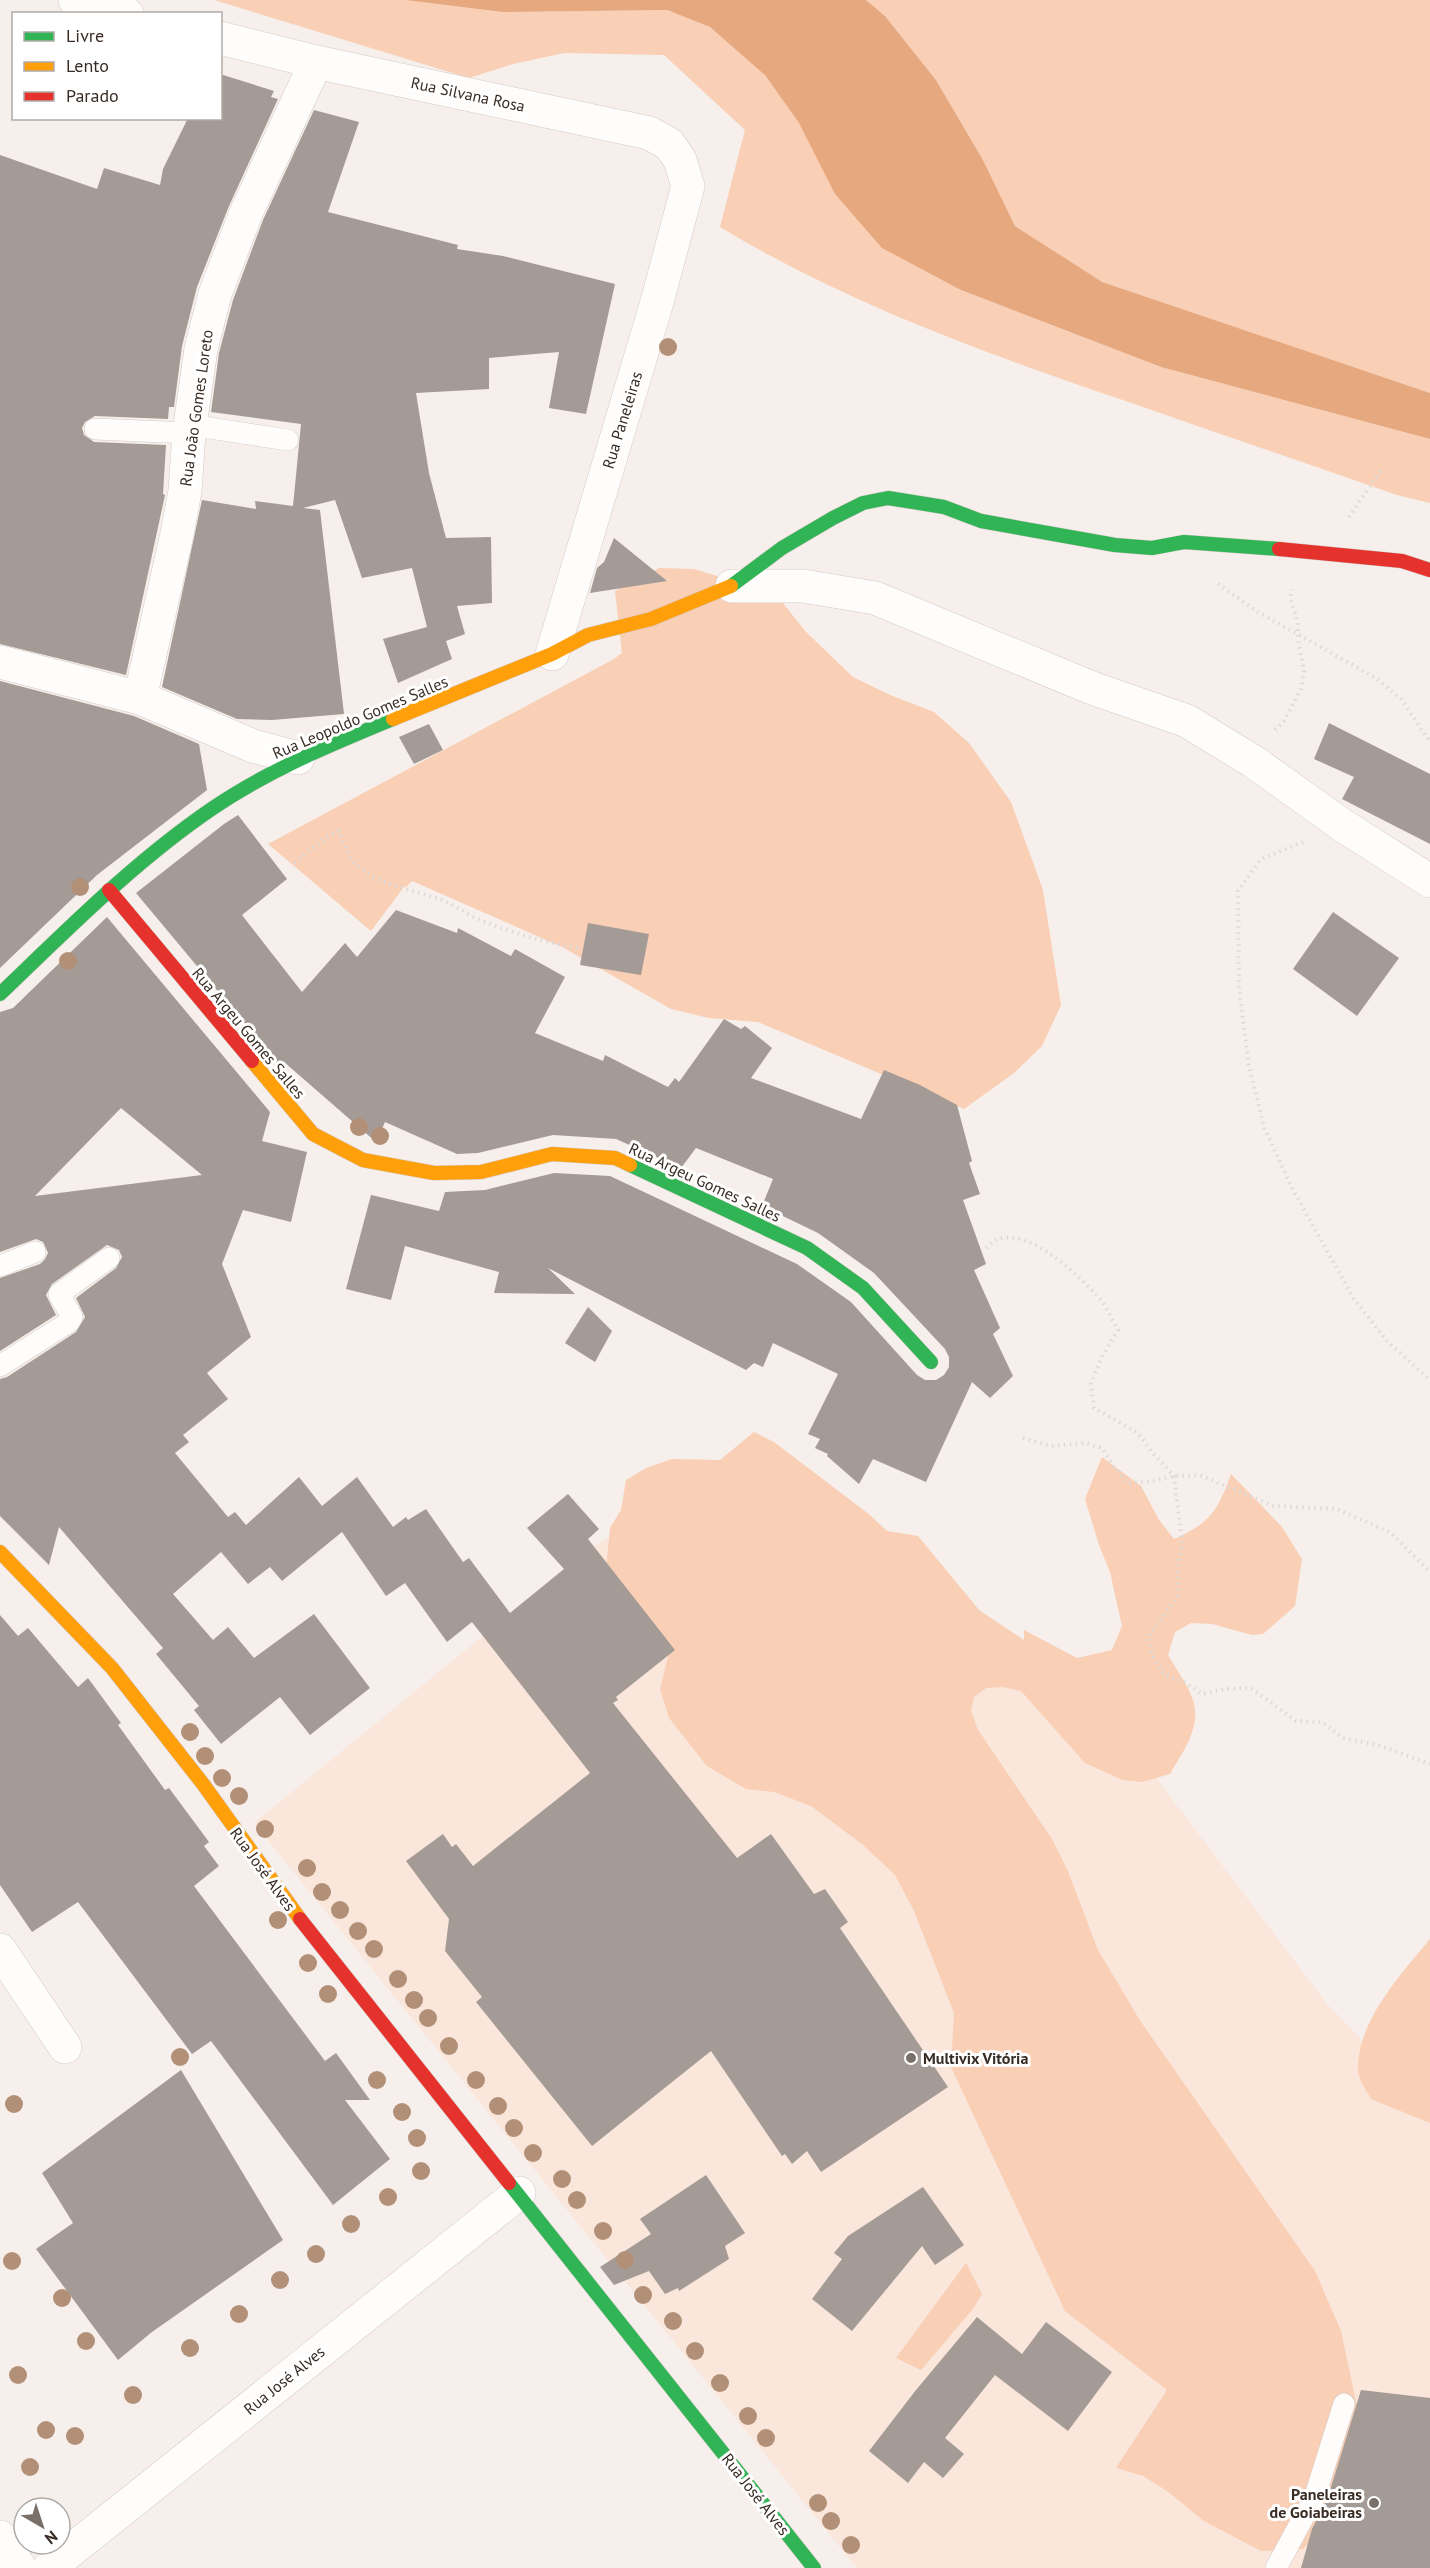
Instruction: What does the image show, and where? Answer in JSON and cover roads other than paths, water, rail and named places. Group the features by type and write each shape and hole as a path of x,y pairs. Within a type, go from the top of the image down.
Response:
{"street":[{"path":"75,0 120,12"},
{"name":"Rua Silvana Rosa","path":"222,38 316,62 649,133 669,144 680,160 688,186"},
{"name":"Rua João Gomes Loreto","path":"140,698 185,491 190,429 201,349 215,294 246,213 316,62"},
{"name":"Rua Paneleiras","path":"552,654 657,302 688,186"},
{"name":"Rua Leopoldo Gomes Salles","path":"0,994 109,890 213,808 298,758 552,654 588,635 651,619 732,586 782,548 862,503 888,498 944,507 981,521 1115,545 1152,548 1184,542 1300,551 1402,561 1430,570"},
{"path":"732,586 803,586 875,598 1092,688 1187,721 1254,762 1342,825 1430,882"},
{"path":"0,662 140,698 253,746 298,758"},
{"name":"Rua Argeu Gomes Salles","path":"109,890 313,1134 363,1160 434,1173 481,1172 552,1154 615,1158 807,1248 863,1288 931,1362"},
{"name":"Rua José Alves","path":"0,1552 112,1668 203,1784 289,1905 814,2568"},
{"path":"0,1950 65,2047"},
{"name":"Rua José Alves","path":"49,2568 519,2193"},
{"path":"0,2537 20,2568"}],"lane":[{"path":"95,429 190,429 288,440"},
{"path":"0,1266 35,1252"},
{"path":"0,1366 69,1322 72,1317 59,1294 110,1258"},
{"path":"1276,2568 1316,2496 1344,2404"}],"place":[{"name":"Multivix Vitória","path":"911,2058"},
{"name":"Paneleiras de Goiabeiras","path":"1374,2503"}]}
